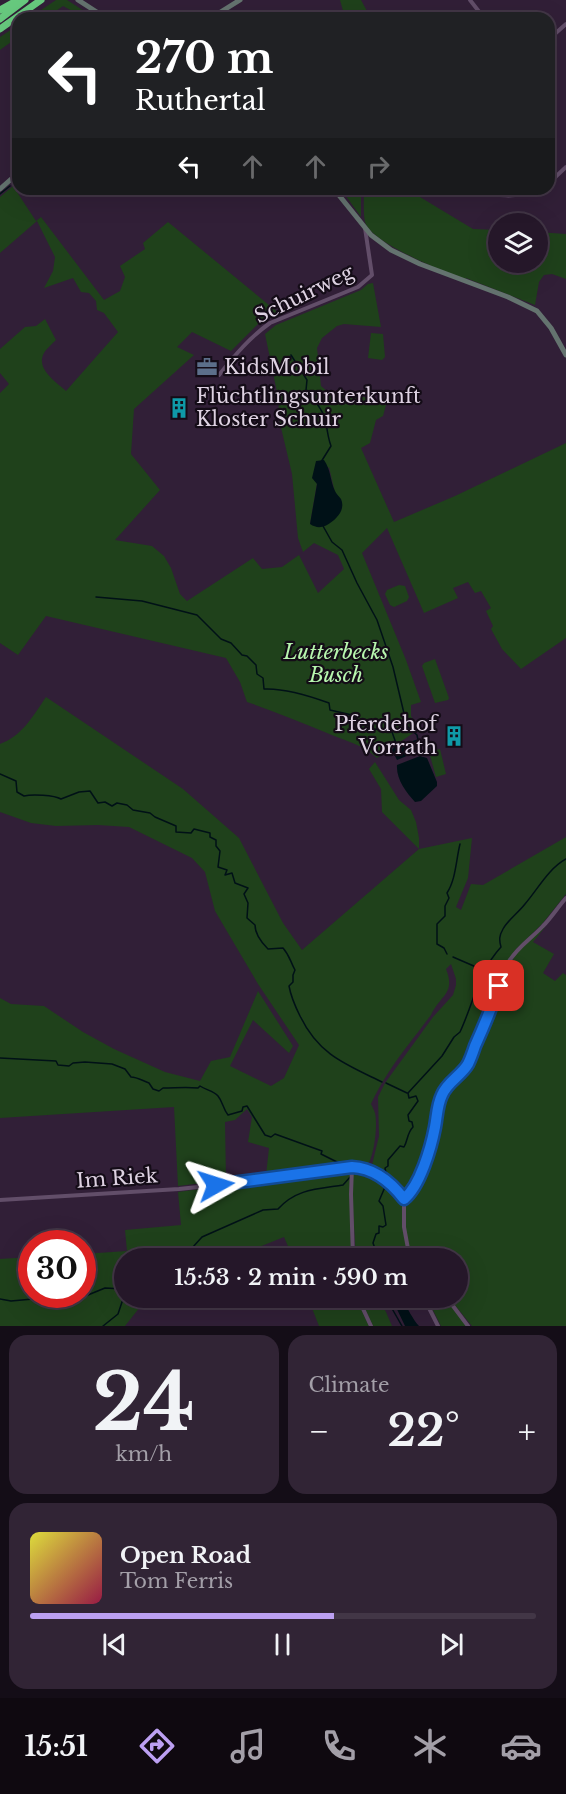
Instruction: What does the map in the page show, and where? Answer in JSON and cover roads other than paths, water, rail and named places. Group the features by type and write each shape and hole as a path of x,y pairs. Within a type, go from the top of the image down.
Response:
{"highway":[{"path":"0,10 18,0"},
{"path":"0,19 25,0"},
{"path":"24,12 41,0"}],"main road":[{"path":"78,0 97,12"},
{"path":"221,12 240,0"},
{"path":"0,189 12,178"},
{"name":"Schuirweg","path":"339,195 364,228 380,243 408,259 508,297 537,311 551,328 566,355"}],"street":[{"path":"470,0 479,12"},
{"path":"555,177 566,167"},
{"name":"Schuirweg","path":"219,375 241,348 270,323 358,287 372,275 364,228"},
{"path":"408,1248 404,1227 404,1199 415,1186 426,1159 434,1134 442,1093 470,1060 508,964 516,951 543,926 566,898"},
{"path":"352,1167 354,1248"},
{"name":"Im Riek","path":"0,1200 179,1189 352,1167 360,1167 381,1177 404,1199"},
{"path":"363,1308 371,1326"},
{"path":"429,1308 438,1326"},
{"path":"454,1308 468,1326"}],"waterway":[{"path":"0,194 10,186"},
{"path":"291,355 307,380 306,390 325,418 331,446 321,462"},
{"path":"323,526 332,542 342,550 377,620 393,667 407,726 417,735 418,740 412,742 408,747"},
{"path":"96,597 142,601 197,615 221,639 231,643 256,665 257,674 263,678 264,689 289,691 329,703 330,710 352,715 355,730 380,729 392,732 397,746"},
{"path":"0,774 16,781 17,792 24,796 43,795 61,799 79,792 90,791 98,803 105,802 112,806 117,803 127,805 133,810 150,813 176,826 176,832 191,833 194,829 210,833 210,837 216,840 216,846 220,851 218,867 227,870 225,875 232,873 235,883 248,888 244,894 248,903 247,918 255,925 259,938 268,949 283,948 289,956 295,970 293,982 289,986 296,1009 307,1029 334,1057 382,1082"},
{"path":"447,954 444,948 437,944 437,924 445,916 445,906 449,898 447,893 454,876 460,844"},
{"path":"384,1177 388,1160 400,1146 404,1147 413,1127 408,1115 418,1101 416,1096 409,1098 408,1093 442,1056 460,1032 482,977 501,947 500,936 505,926 549,874 566,859"},
{"path":"453,957 483,970"},
{"path":"0,1058 56,1061 58,1065 69,1066 73,1063 85,1062 112,1064 125,1069 131,1077 149,1083 153,1089 159,1091 163,1088 198,1088 200,1086 218,1096 228,1115 242,1111 243,1107 247,1106 265,1135 271,1137 275,1134 322,1151 321,1154 343,1165"},
{"path":"386,1083 407,1093"},
{"path":"359,1170 382,1182"},
{"path":"192,1248 202,1237 263,1210 278,1209 292,1197 300,1194 343,1185 351,1176"},
{"path":"375,1248 373,1243 376,1234 379,1233 379,1226 386,1225 383,1206 379,1201 385,1187 384,1182"},
{"path":"0,1299 11,1301 57,1300 67,1296 83,1297 105,1288 114,1288"},
{"path":"103,1326 118,1314 120,1308"},
{"path":"392,1308 402,1326"}],"place":[{"name":"KidsMobil","path":"207,367"},
{"name":"Flüchtlingsunterkunft Kloster Schuir","path":"179,408"},
{"name":"Pferdehof Vorrath","path":"454,736"}],"park label":[{"name":"Lutterbecks Busch","path":"336,664"}]}
